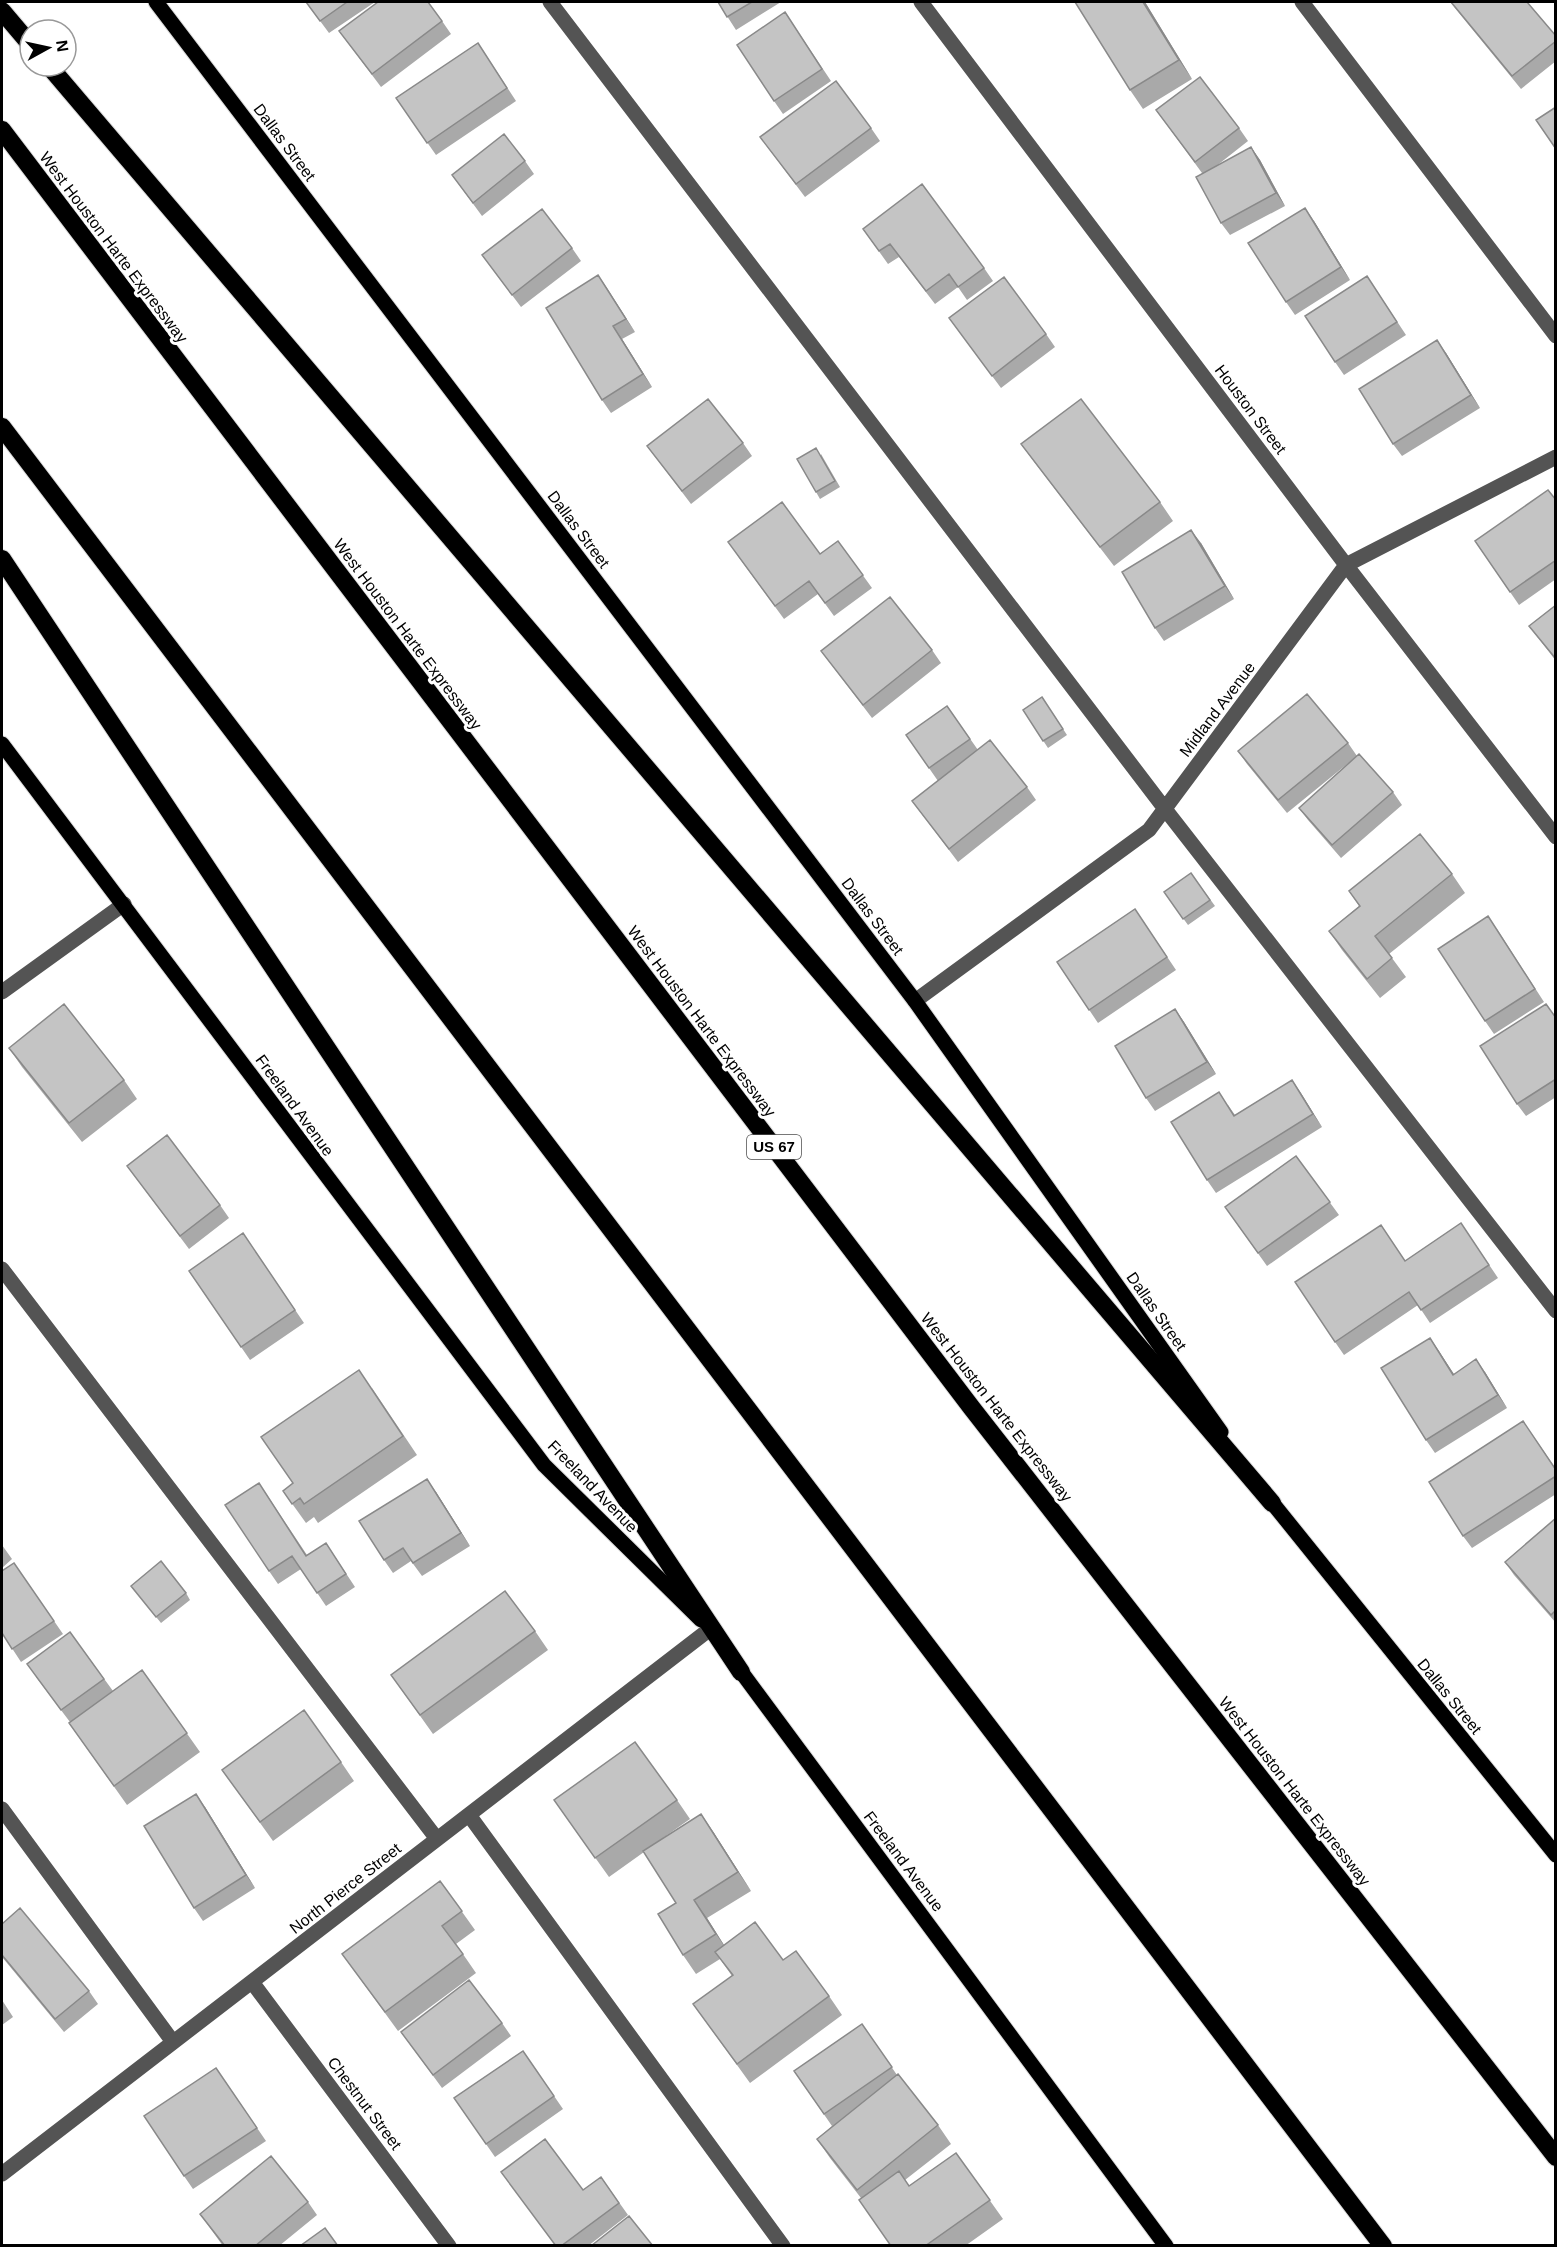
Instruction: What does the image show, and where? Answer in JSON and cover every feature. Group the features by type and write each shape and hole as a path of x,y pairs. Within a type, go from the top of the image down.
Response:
{"highway":[{"path":"2,10 18,29"},
{"path":"59,78 1272,1503"},
{"name":"West Houston Harte Expressway","path":"2,130 971,1407 1556,2157"},
{"path":"2,428 1383,2246"},
{"path":"2,559 741,1672"}],"main road":[{"name":"Dallas Street","path":"156,2 915,1001 1272,1503 1556,1855"},
{"name":"Freeland Avenue","path":"2,744 544,1465 710,1629 1166,2246"}],"street":[{"path":"550,2 1165,809 1556,1311"},
{"name":"Houston Street","path":"921,2 1346,565 1556,837"},
{"path":"1302,2 1556,336"},
{"name":"Midland Avenue","path":"915,1001 1149,831 1346,565 1556,457"},
{"path":"2,992 124,904"},
{"path":"2,1269 437,1839"},
{"name":"North Pierce Street","path":"2,2174 710,1629"},
{"path":"2,1809 173,2042"},
{"path":"469,1815 783,2246"},
{"name":"Chestnut Street","path":"252,1982 449,2246"}],"building":[{"path":"306,2 347,2 320,21"},
{"path":"378,2 428,2 442,21 372,74 339,31"},
{"path":"718,2 752,2 727,17"},
{"path":"1075,2 1143,2 1179,60 1130,90"},
{"path":"1451,2 1527,2 1556,36 1556,41 1512,76"},
{"path":"785,12 822,69 774,101 737,45"},
{"path":"478,43 507,88 427,143 396,98"},
{"path":"1200,77 1239,128 1195,162 1156,110"},
{"path":"836,81 871,128 796,184 760,137"},
{"path":"1556,107 1556,149 1536,120"},
{"path":"504,134 525,161 473,203 452,175"},
{"path":"1251,147 1276,193 1221,223 1196,177"},
{"path":"922,184 984,268 958,287 949,274 926,291 890,244 879,251 863,229"},
{"path":"1305,208 1341,267 1286,302 1248,243"},
{"path":"542,209 572,248 512,295 482,255"},
{"path":"598,275 626,319 613,326 643,374 602,400 546,308"},
{"path":"1367,276 1397,322 1335,362 1305,316"},
{"path":"1004,277 1046,334 992,376 949,318"},
{"path":"1437,340 1471,395 1393,444 1359,389"},
{"path":"708,399 743,443 682,491 647,446"},
{"path":"1081,399 1160,502 1100,547 1021,444"},
{"path":"816,448 835,481 816,492 797,459"},
{"path":"1548,490 1556,500 1556,560 1510,592 1475,541"},
{"path":"782,502 820,554 838,541 863,575 825,603 809,581 775,606 728,542"},
{"path":"1191,530 1225,586 1155,628 1122,572"},
{"path":"890,597 932,650 863,705 821,651"},
{"path":"1556,605 1556,659 1529,626"},
{"path":"1307,694 1348,743 1278,800 1238,751"},
{"path":"1042,697 1063,729 1043,741 1023,710"},
{"path":"947,706 970,739 929,768 906,735"},
{"path":"990,740 1027,787 949,849 912,801"},
{"path":"1359,754 1393,792 1332,845 1299,808"},
{"path":"1420,834 1452,874 1375,936 1392,958 1367,979 1329,931 1360,906 1349,891"},
{"path":"1191,873 1210,900 1183,919 1164,892"},
{"path":"1135,909 1167,957 1089,1010 1057,962"},
{"path":"1488,916 1535,989 1485,1021 1438,949"},
{"path":"64,1004 124,1080 69,1123 9,1048"},
{"path":"1546,1004 1556,1018 1556,1079 1517,1104 1480,1046"},
{"path":"1175,1009 1207,1062 1146,1098 1115,1046"},
{"path":"1292,1080 1313,1114 1207,1180 1171,1122 1219,1092 1234,1116"},
{"path":"167,1135 220,1205 180,1236 127,1166"},
{"path":"1296,1156 1330,1202 1258,1253 1225,1207"},
{"path":"1461,1223 1489,1265 1421,1310 1409,1292 1335,1342 1295,1282 1381,1225 1405,1261"},
{"path":"243,1233 295,1310 241,1347 189,1271"},
{"path":"1430,1338 1453,1375 1476,1359 1498,1395 1426,1440 1381,1368"},
{"path":"359,1370 403,1436 304,1504 300,1498 292,1504 283,1491 293,1483 261,1437"},
{"path":"1523,1421 1556,1470 1556,1476 1463,1536 1429,1482"},
{"path":"427,1479 461,1533 413,1563 403,1548 384,1560 359,1521"},
{"path":"259,1483 306,1556 326,1543 346,1574 317,1593 292,1556 269,1571 225,1505"},
{"path":"1556,1518 1556,1610 1551,1615 1505,1562"},
{"path":"161,1561 186,1593 156,1617 131,1586"},
{"path":"14,1563 54,1621 12,1649 2,1633 2,1571"},
{"path":"505,1591 535,1631 420,1715 391,1675"},
{"path":"70,1632 104,1679 61,1710 27,1664"},
{"path":"142,1670 187,1733 114,1786 69,1723"},
{"path":"304,1710 341,1762 260,1822 222,1770"},
{"path":"635,1742 677,1800 595,1858 554,1800"},
{"path":"196,1794 246,1875 194,1908 144,1826"},
{"path":"701,1814 738,1872 694,1900 716,1934 683,1955 658,1914 676,1903 643,1851"},
{"path":"440,1881 462,1911 442,1926 463,1954 385,2012 342,1954"},
{"path":"20,1908 89,1991 55,2019 2,1955 2,1924"},
{"path":"755,1922 783,1960 796,1951 829,1996 737,2064 693,2004 733,1975 715,1952"},
{"path":"469,1980 502,2023 433,2075 401,2032"},
{"path":"862,2024 892,2067 824,2114 794,2071"},
{"path":"523,2051 554,2096 486,2144 454,2098"},
{"path":"216,2068 257,2128 184,2176 144,2116"},
{"path":"898,2074 938,2125 857,2190 817,2139"},
{"path":"545,2139 583,2190 601,2177 619,2203 561,2246 556,2246 501,2172"},
{"path":"956,2153 990,2200 925,2246 891,2246 859,2200 899,2171 909,2186"},
{"path":"271,2156 308,2202 255,2246 225,2246 200,2214"},
{"path":"629,2216 653,2246 591,2246"},
{"path":"325,2228 338,2246 300,2246"}]}
